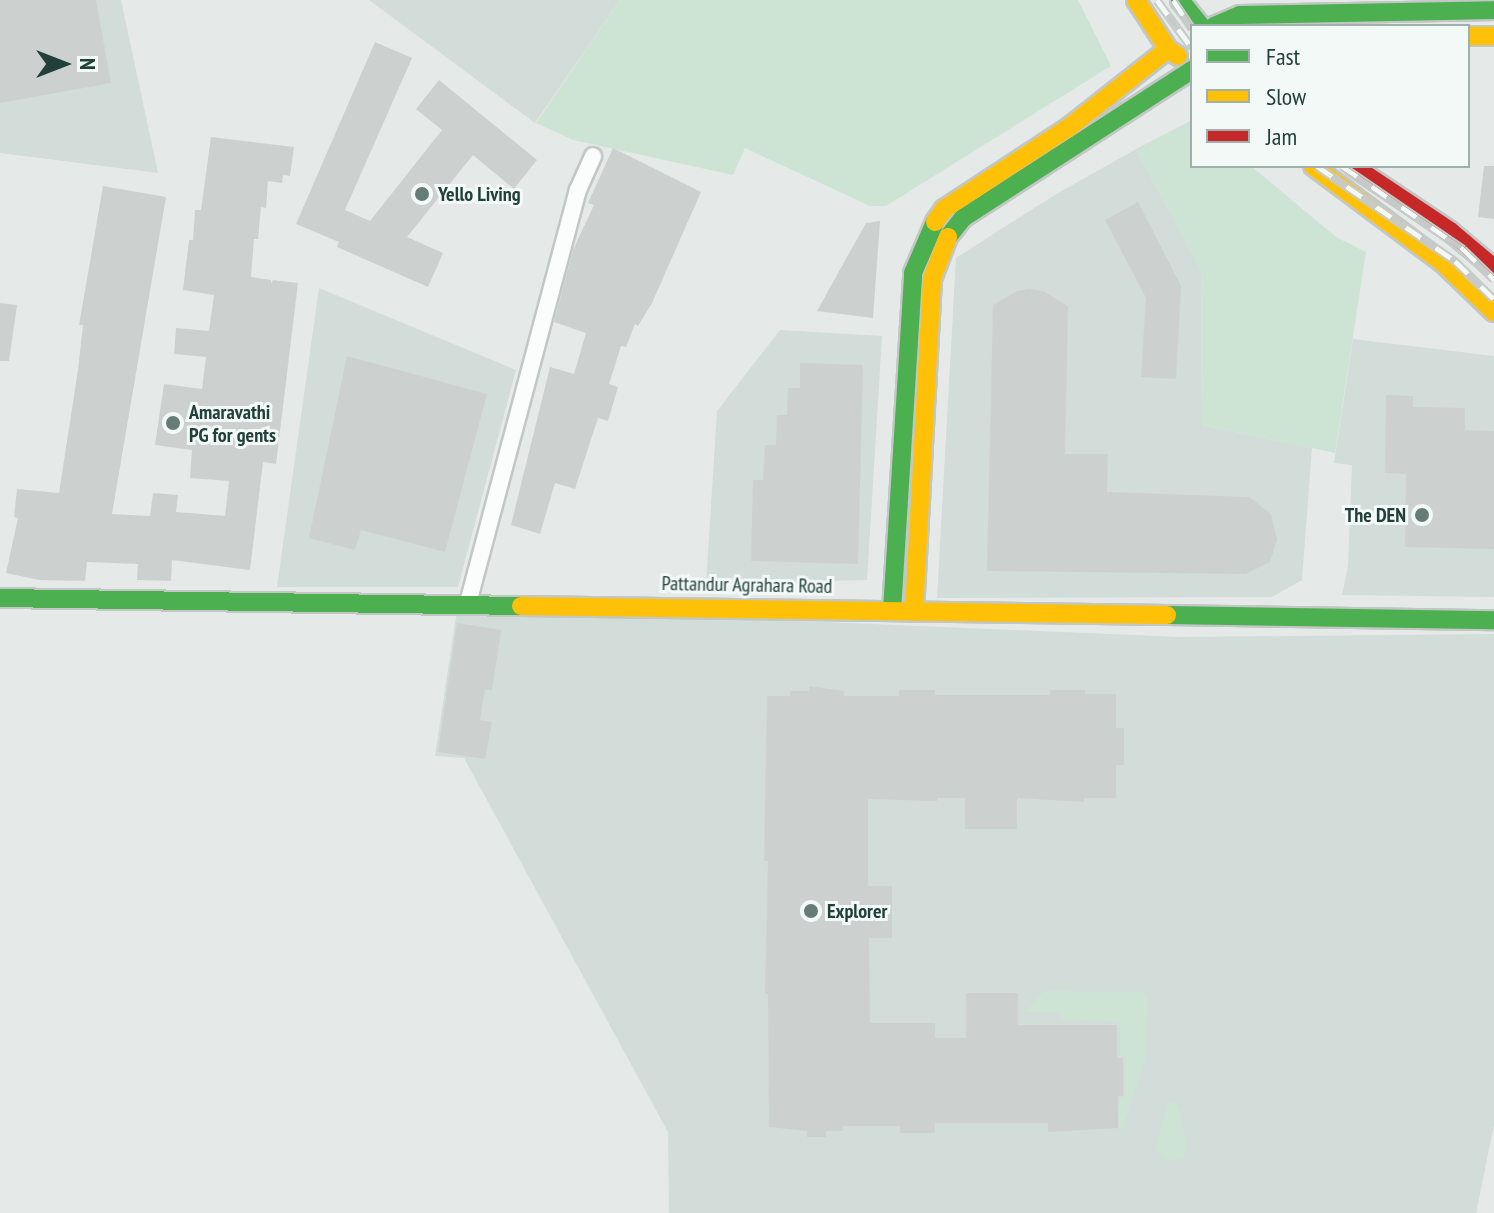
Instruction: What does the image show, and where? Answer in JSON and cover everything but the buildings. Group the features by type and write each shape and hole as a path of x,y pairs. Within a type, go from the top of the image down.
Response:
{"street":[{"path":"1136,0 1168,49 1190,66"},
{"path":"1180,0 1199,24"},
{"path":"1219,24 1240,15 1494,10"},
{"path":"1470,36 1494,36"},
{"path":"892,611 913,273 931,229 944,209 1068,128 1168,49"},
{"path":"914,612 932,279 948,237 963,218 1190,69"},
{"path":"468,603 578,190 593,156"},
{"path":"1316,168 1442,262 1494,312"},
{"path":"1356,168 1450,231 1494,268"},
{"name":"Pattandur Agrahara Road","path":"0,598 1494,620"}],"shaded area":[{"path":"0,0 121,0 158,173 0,153"},
{"path":"369,0 620,0 535,123"},
{"path":"1136,149 1201,270 1202,425 1312,448 1302,580 1272,597 937,598 956,258 1053,196"},
{"path":"319,288 516,370 458,587 277,587"},
{"path":"780,330 882,336 867,580 706,584 717,411"},
{"name":"The DEN","path":"1353,339 1494,356 1494,597 1342,595 1348,566 1352,465 1334,463"},
{"path":"456,616 707,617 1179,637 1494,634 1494,1125 1476,1213 669,1213 668,1132 464,758 435,756"}],"green space":[{"path":"620,0 1078,0 1111,66 886,206 870,206 745,148 733,175 573,140 536,123"},
{"path":"1190,121 1190,168 1253,168 1336,237 1366,252 1335,453 1202,425 1201,271 1136,149"},
{"path":"1044,991 1141,992 1147,998 1146,1056 1123,1128 1119,1128 1120,1098 1126,1097 1126,1056 1120,1056 1120,1022 1060,1019 1060,1012 1025,1012"},
{"path":"1169,1102 1176,1103 1180,1111 1187,1147 1183,1157 1170,1161 1160,1155 1156,1145"}],"railway":[{"path":"1157,0 1190,45"},
{"path":"1173,0 1190,25"},
{"path":"1320,168 1455,261 1494,299"},
{"path":"1345,168 1463,249 1494,279"}],"traffic: fast":[{"path":"1180,0 1199,24"},
{"path":"1219,24 1240,15 1494,10"},
{"path":"948,237 963,218 1190,71"},
{"path":"892,611 913,273 935,222"},
{"path":"0,598 521,606"},
{"path":"1167,615 1494,620"}],"traffic: slow":[{"path":"1136,0 1168,49 1178,56"},
{"path":"1470,36 1494,36"},
{"path":"935,222 944,209 1068,128 1168,49"},
{"path":"1316,168 1442,262 1494,312"},
{"path":"914,612 932,279 948,237"},
{"path":"521,606 1167,615"}],"traffic: jam":[{"path":"1356,168 1450,231 1494,268"}],"place":[{"name":"Yello Living","path":"422,194"},
{"name":"Amaravathi PG for gents","path":"173,423"},
{"name":"The DEN","path":"1422,515"},
{"name":"Explorer","path":"811,911"}]}
